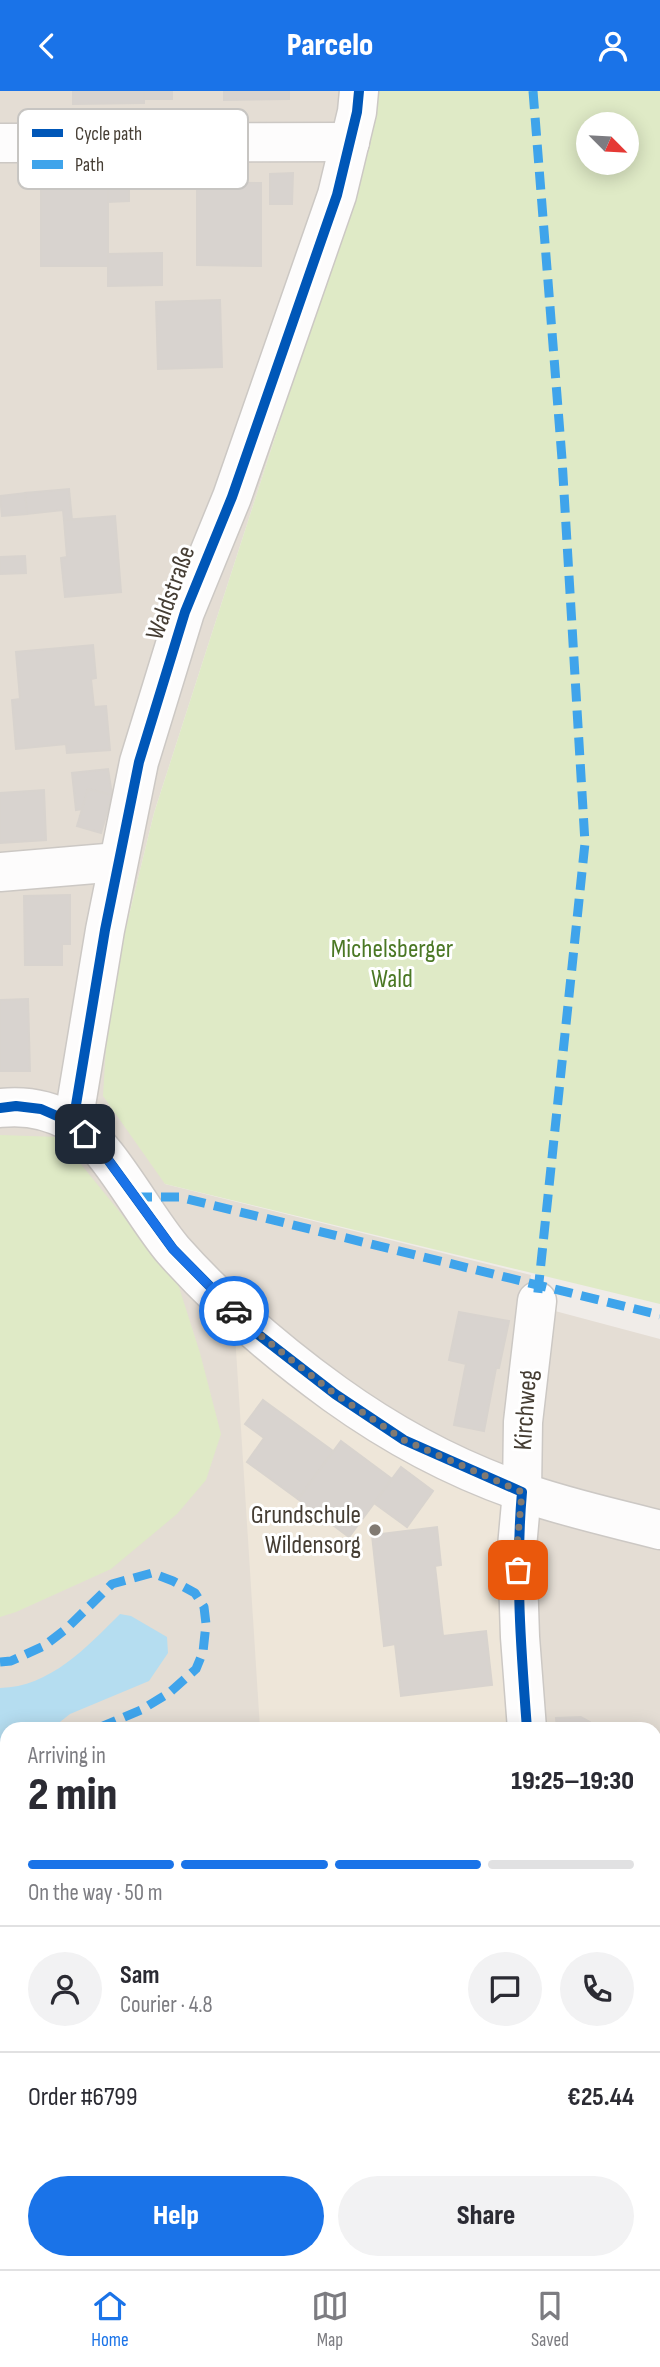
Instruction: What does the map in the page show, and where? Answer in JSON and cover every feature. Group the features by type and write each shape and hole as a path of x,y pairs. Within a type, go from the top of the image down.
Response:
{"street":[{"name":"Waldstraße","path":"73,1123 118,862 139,762 186,612 232,497 337,195 351,142 359,91"},
{"path":"248,142 351,142"},
{"path":"0,143 18,143"},
{"path":"0,872 118,862"},
{"path":"0,1108 16,1106 41,1109 73,1123 98,1146 173,1249 256,1332 335,1394 404,1440 522,1492 660,1530"},
{"name":"Kirchweg","path":"526,1722 517,1547 522,1492 523,1422 537,1301"}],"shaded area":[{"path":"0,91 370,91 372,136 154,813 109,997 165,1184 531,1275 525,1303 660,1339 660,1722 0,1722"},
{"name":"Grundschule Wildensorg","path":"235,1334 502,1498 514,1722 260,1722"}],"green space":[{"name":"Michelsberger Wald","path":"370,91 660,91 660,1304 165,1184 103,1096 109,997 154,813 372,136"},
{"path":"0,1135 59,1137 178,1284 200,1353 221,1434 206,1480 177,1514 111,1569 0,1617"}],"water":[{"path":"120,1614 131,1616 167,1637 168,1653 149,1681 70,1714 60,1722 0,1722 0,1688 35,1681 51,1673 81,1652"}],"building":[{"path":"73,91 144,91 144,103 73,104"},
{"path":"144,91 172,91 172,99 144,99"},
{"path":"224,91 289,91 289,99 224,100"},
{"path":"293,173 292,204 270,204 270,174"},
{"path":"248,183 261,183 261,266 197,265 197,189 248,189"},
{"path":"41,189 108,189 108,266 41,266"},
{"path":"108,189 129,189 129,201 108,202"},
{"path":"162,253 162,285 108,286 108,254"},
{"path":"220,300 222,367 158,369 156,302"},
{"path":"69,489 72,520 64,520 63,510 27,514 25,493"},
{"path":"25,493 27,514 2,516 0,496"},
{"path":"115,516 121,592 65,597 61,558 67,557 64,520"},
{"path":"25,556 26,573 0,574 0,557"},
{"path":"93,645 96,678 91,679 94,707 106,706 110,750 67,753 66,744 16,749 12,700 20,699 16,652"},
{"path":"108,769 112,795 88,789 82,809 76,810 72,773"},
{"path":"88,789 112,795 101,833 77,826"},
{"path":"44,790 46,840 0,843 0,793"},
{"path":"70,895 70,944 62,944 62,965 25,965 24,896"},
{"path":"28,999 30,1071 0,1071 0,1000"},
{"path":"459,1312 509,1321 499,1368 496,1368 484,1431 454,1425 466,1364 449,1360"},
{"path":"263,1400 333,1451 298,1499 247,1462 264,1438 245,1424"},
{"path":"341,1441 392,1479 349,1537 298,1499"},
{"path":"401,1467 433,1491 407,1527 374,1503"},
{"path":"437,1527 441,1565 435,1566 443,1636 486,1631 492,1685 401,1696 395,1644 384,1646 372,1535"},
{"path":"581,1717 590,1722 556,1722 556,1718"}],"marked path":[{"path":"533,91 562,459 585,843 537,1301"},
{"path":"134,1197 179,1197 660,1315"},
{"path":"0,1662 11,1661 44,1646 66,1629 112,1584 152,1573 195,1593 204,1607 206,1624 203,1652 196,1669 169,1693 141,1710 113,1722"}],"cycle path":[{"path":"73,1123 105,930 139,762 185,612 232,497 337,195 357,112 359,91"},
{"path":"0,1108 16,1106 41,1109 73,1123 98,1146 173,1249 255,1332 335,1394 404,1440 522,1492 519,1581 527,1722"}],"way so far":[{"path":"234,1311 256,1332 335,1394 404,1440 522,1492 517,1547 518,1570"}],"place":[{"name":"Grundschule Wildensorg","path":"375,1530"}],"route":[{"path":"85,1134 98,1146 173,1249 234,1311"}]}
